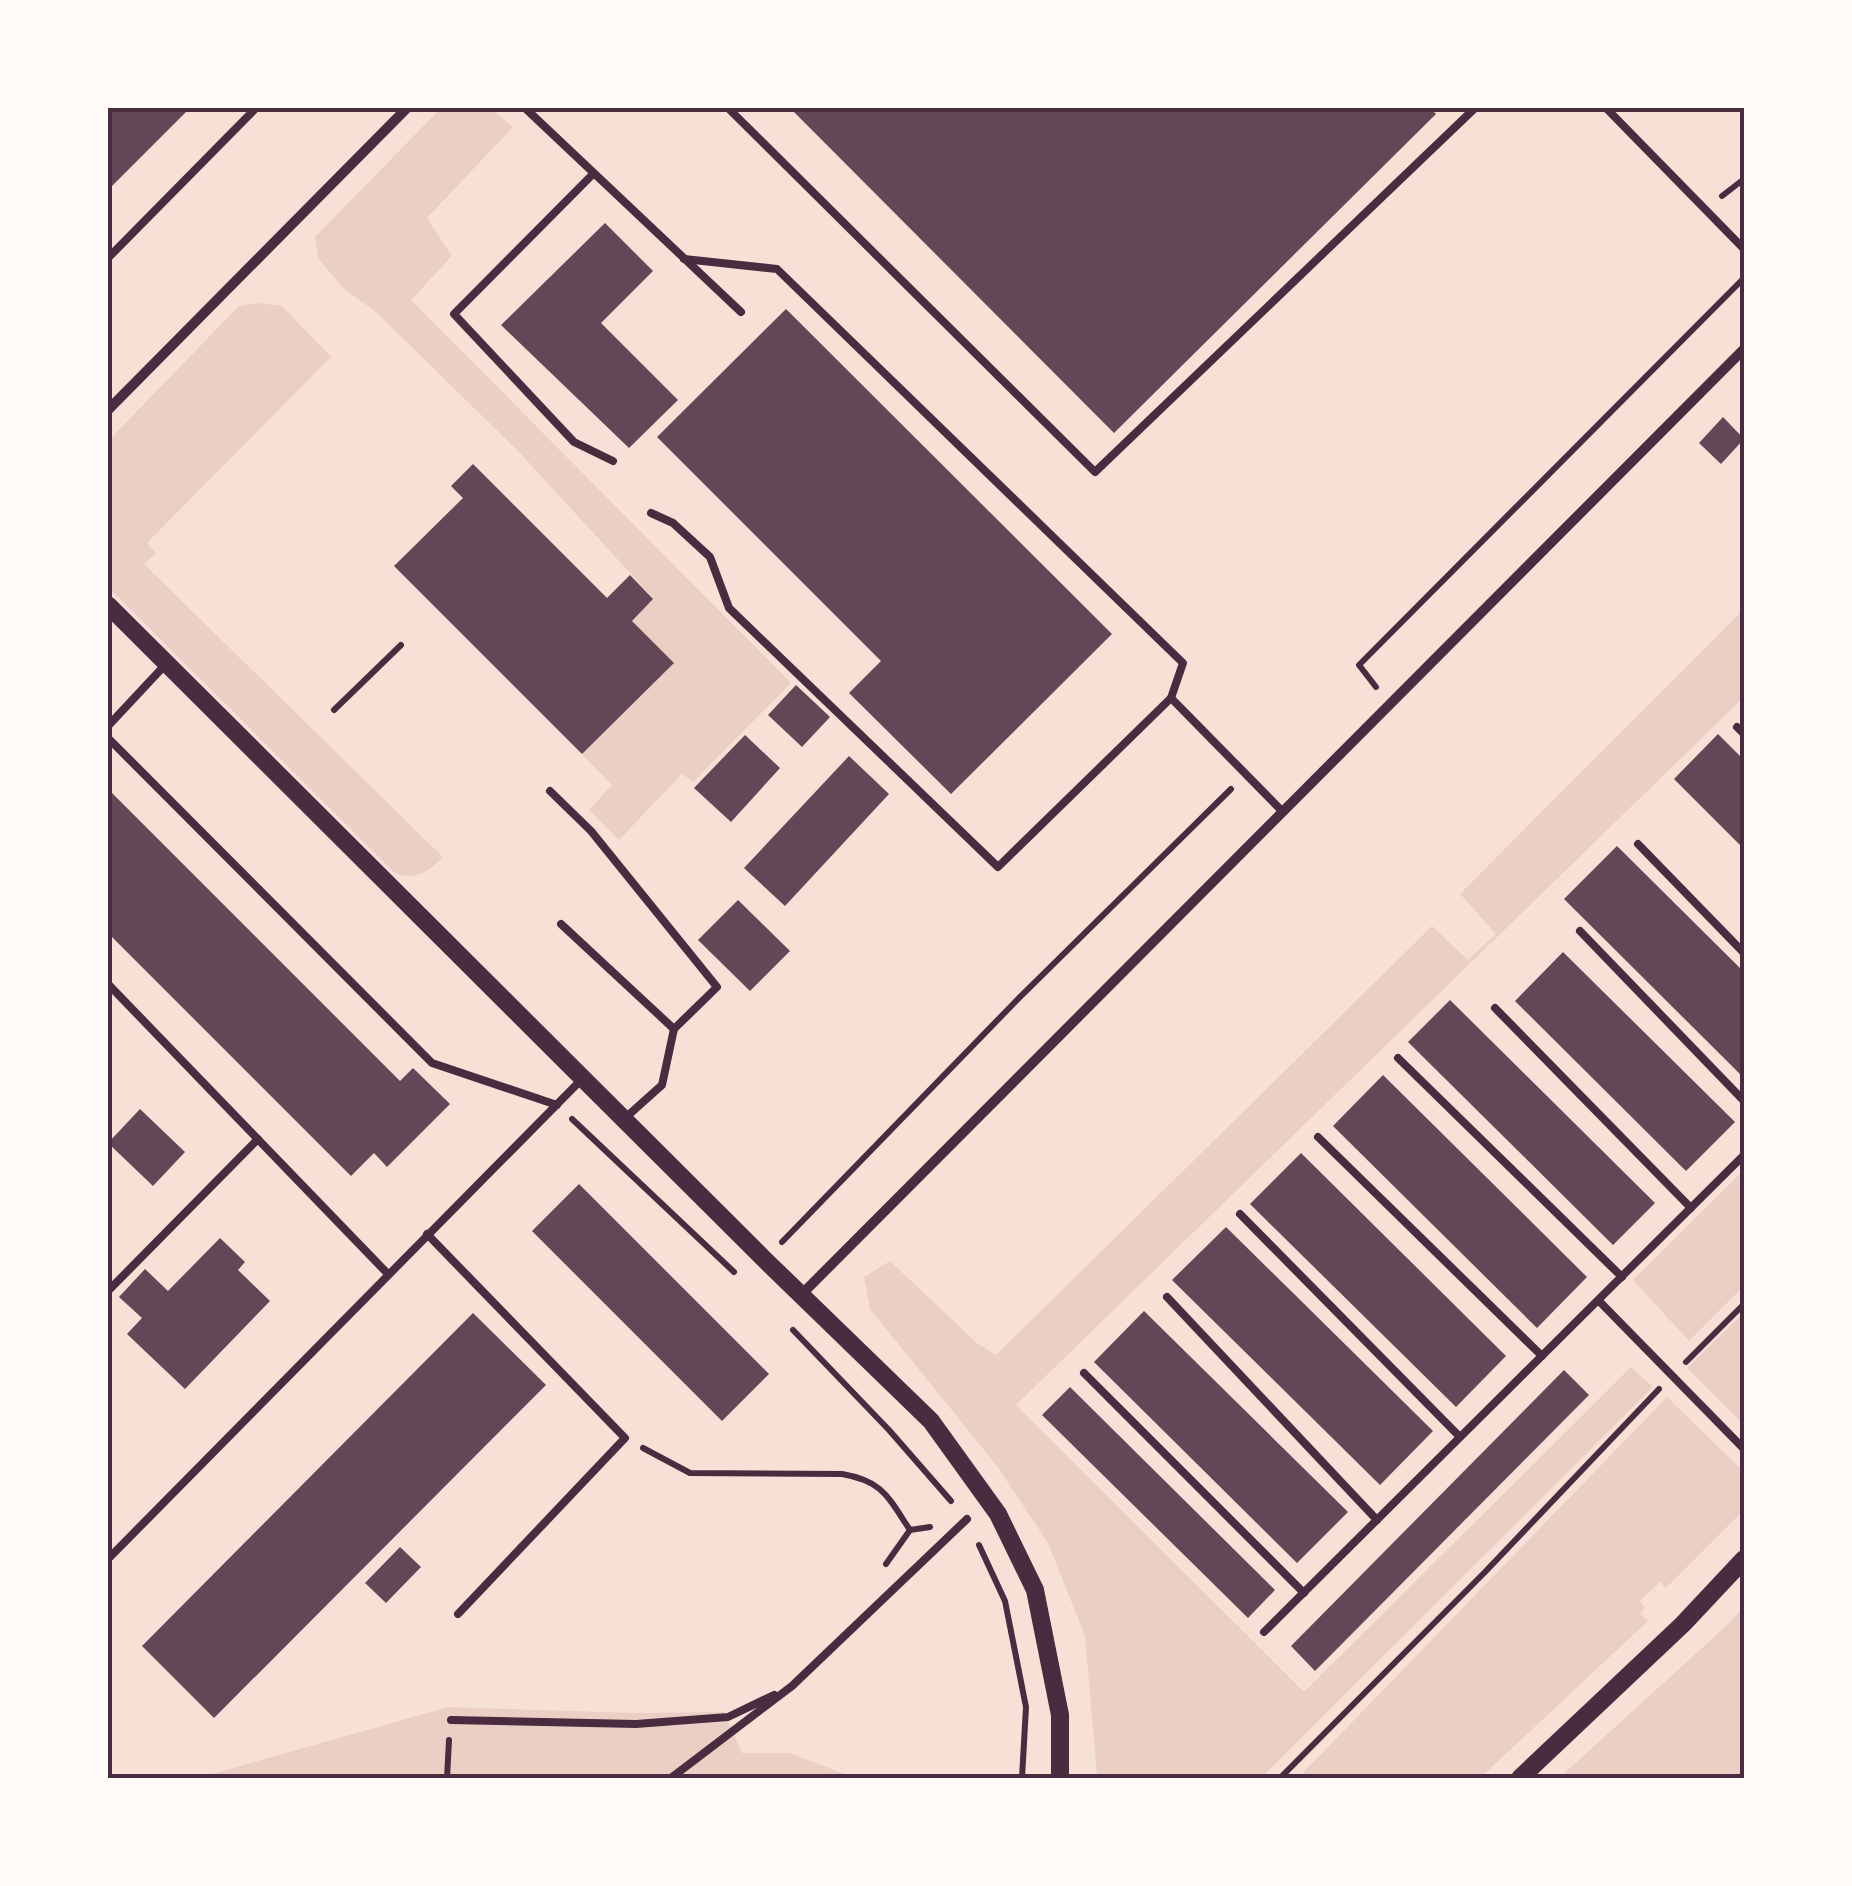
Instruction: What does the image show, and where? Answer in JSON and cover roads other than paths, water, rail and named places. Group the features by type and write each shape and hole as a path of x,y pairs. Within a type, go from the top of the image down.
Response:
{"street":[{"path":"108,410 408,108"},
{"path":"801,1295 1744,349"},
{"path":"108,605 931,1421 998,1514 1035,1590 1060,1715 1060,1778"},
{"path":"1520,1778 1682,1624 1744,1559"}],"lane":[{"path":"108,258 256,108"},
{"path":"525,108 741,312"},
{"path":"728,108 1095,472 1475,108"},
{"path":"1606,108 1744,249"},
{"path":"593,174 454,314 574,442 613,462"},
{"path":"652,512 673,523 710,556 728,608 998,867 1170,698 1183,663 777,269 684,259"},
{"path":"108,726 165,665"},
{"path":"1170,698 1283,812"},
{"path":"1737,727 1744,734"},
{"path":"108,738 432,1063 557,1105"},
{"path":"550,790 591,831 717,987 674,1028 662,1085 624,1119"},
{"path":"1638,844 1744,954"},
{"path":"561,924 674,1028"},
{"path":"1580,931 1744,1100"},
{"path":"108,984 388,1274"},
{"path":"1496,1008 1691,1208"},
{"path":"1398,1058 1622,1277"},
{"path":"108,1559 584,1078"},
{"path":"1318,1136 1542,1356"},
{"path":"108,1291 258,1140"},
{"path":"1264,1632 1744,1155"},
{"path":"1240,1214 1460,1437"},
{"path":"426,1234 625,1438 458,1614"},
{"path":"1167,1297 1377,1520"},
{"path":"1599,1301 1744,1449"},
{"path":"1084,1373 1304,1592"},
{"path":"672,1778 792,1686 967,1519"},
{"path":"451,1720 636,1724 728,1717 792,1686"}]}
